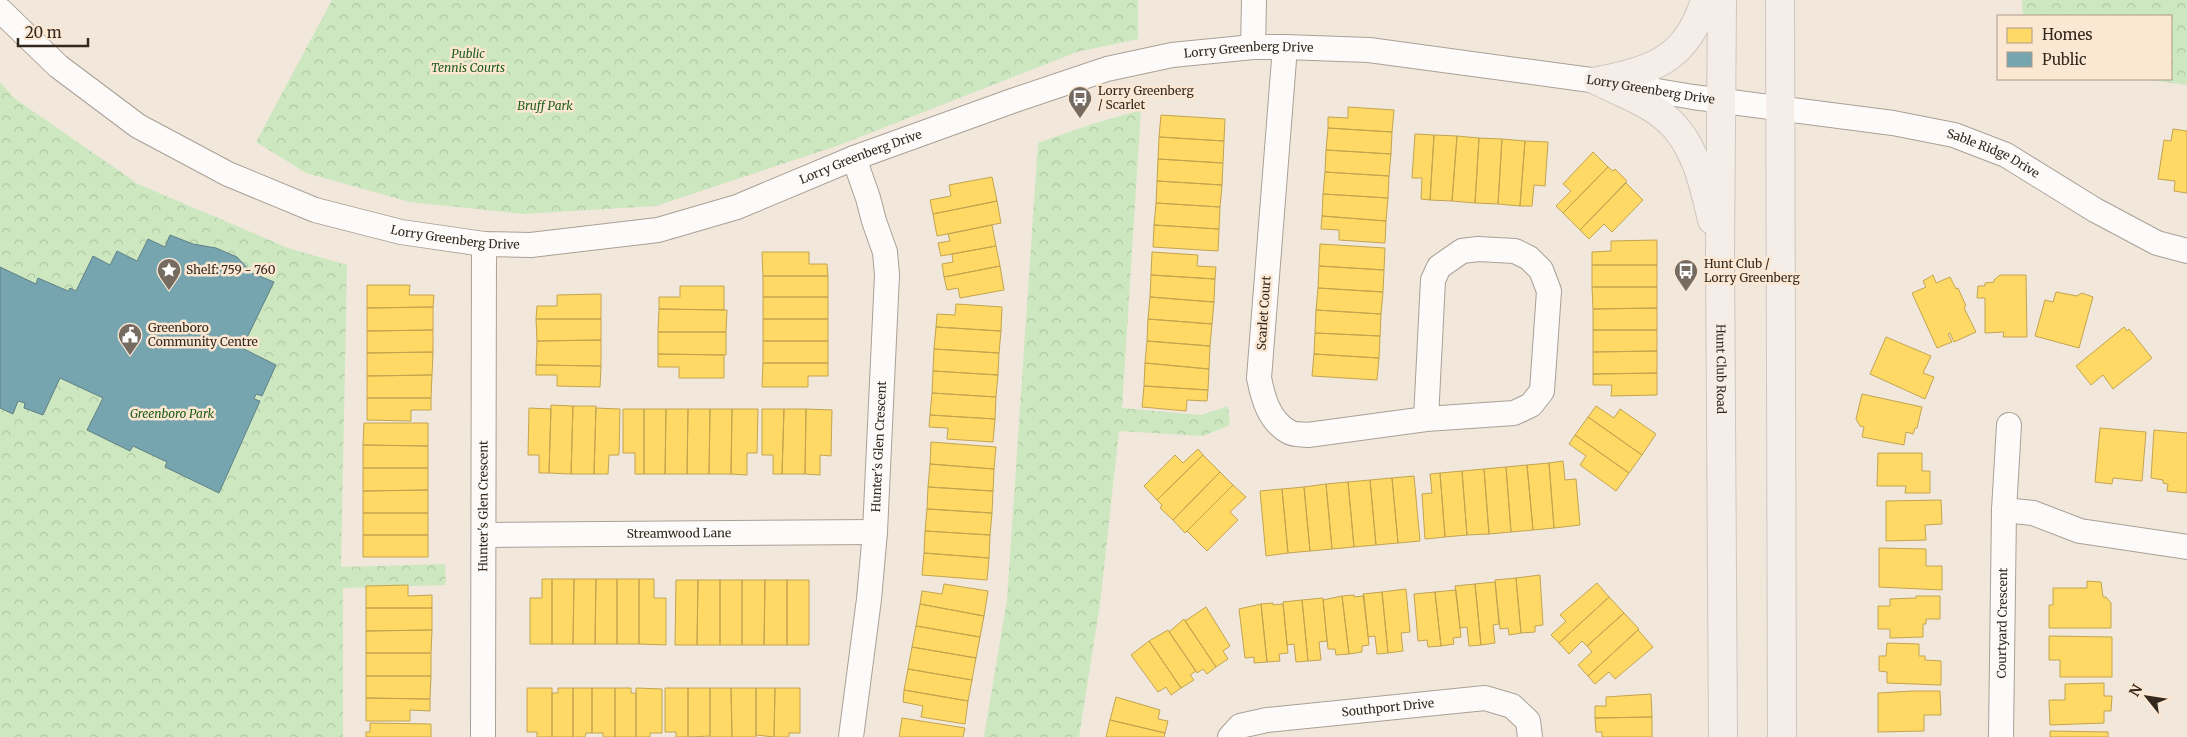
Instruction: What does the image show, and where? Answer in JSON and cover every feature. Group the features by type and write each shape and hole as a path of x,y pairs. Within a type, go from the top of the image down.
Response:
{"main road":[{"path":"1598,82 1630,76 1662,63 1694,29 1705,0"},
{"name":"Hunt Club Road","path":"1722,0 1720,253 1723,737"},
{"path":"1780,0 1782,737"},
{"path":"1598,82 1653,109 1666,118 1685,139 1697,168 1709,207 1720,253"}],"street":[{"path":"1253,47 1254,0"},
{"name":"Lorry Greenberg Drive","path":"0,10 58,66 138,126 228,174 316,210 401,232 484,244 531,244 658,230 737,207 854,158 1012,101 1107,69 1172,55 1253,47 1369,50 1780,109"},
{"name":"Scarlet Court","path":"1285,47 1259,378 1263,397 1273,419 1290,432 1308,435 1426,419 1514,413 1530,404 1542,391 1548,291 1541,270 1529,258 1515,251 1478,249 1462,251 1439,268 1433,280 1426,419"},
{"name":"Sable Ridge Drive","path":"1780,109 1892,123 1954,135 2006,155 2095,210 2157,243 2187,251"},
{"name":"Hunter's Glen Crescent","path":"851,737 869,599 875,532 887,275 885,252 854,158"},
{"name":"Hunter's Glen Crescent","path":"483,737 484,244"},
{"name":"Courtyard Crescent","path":"2001,737 2004,510 2009,425"},
{"path":"2004,510 2033,513 2080,531 2187,547"},
{"name":"Streamwood Lane","path":"484,535 875,532"},
{"name":"Southport Drive","path":"1230,737 1240,726 1267,720 1486,698 1512,706 1528,721 1530,737"}],"green space":[{"name":"Bruff Park","path":"332,0 1138,0 1138,39 1077,52 837,146 656,206 523,214 410,202 306,173 256,142"},
{"path":"2022,0 2187,0 2187,85 2150,80 2172,80 2172,15 2023,15"},
{"name":"Greenboro Park","path":"0,82 14,98 138,184 288,248 347,265 341,567 445,564 446,585 343,588 343,737 0,737"},
{"path":"1141,110 1122,408 1201,415 1228,406 1230,425 1203,436 1119,431 1100,604 1079,737 984,737 1007,600 1038,143 1092,124"}],"building: Homes":[{"path":"1348,107 1394,110 1392,132 1328,128 1328,117 1348,118"},
{"path":"1161,115 1225,119 1224,141 1159,137"},
{"path":"1328,128 1392,132 1391,154 1326,150"},
{"path":"2173,129 2187,131 2187,193 2174,191 2175,181 2158,179 2164,140 2171,141"},
{"path":"1415,134 1434,135 1430,200 1421,199 1422,178 1412,178"},
{"path":"1434,135 1457,136 1452,201 1430,200"},
{"path":"1457,136 1479,138 1475,203 1452,201"},
{"path":"1159,137 1224,141 1223,163 1158,159"},
{"path":"1479,138 1502,139 1498,204 1475,203"},
{"path":"1502,139 1525,141 1520,206 1498,204"},
{"path":"1525,141 1548,142 1545,186 1534,185 1532,206 1520,206"},
{"path":"1326,150 1391,154 1389,176 1325,172"},
{"path":"1593,152 1608,167 1563,213 1556,206 1571,191 1563,184"},
{"path":"1158,159 1223,163 1222,185 1157,181"},
{"path":"1608,167 1613,171 1615,169 1627,181 1580,230 1563,213"},
{"path":"1325,172 1389,176 1388,198 1323,194"},
{"path":"992,177 997,201 933,214 930,200 951,196 949,185"},
{"path":"1157,181 1222,185 1220,207 1156,203"},
{"path":"1626,183 1643,200 1612,232 1604,224 1589,239 1580,230"},
{"path":"1323,194 1388,198 1386,221 1322,216"},
{"path":"997,201 1001,223 937,236 933,214"},
{"path":"1156,203 1220,207 1219,229 1154,225"},
{"path":"1322,216 1386,221 1385,243 1339,240 1339,230 1321,229"},
{"path":"992,225 996,246 941,256 938,243 950,241 948,234"},
{"path":"1154,225 1219,229 1218,251 1153,247"},
{"path":"1657,240 1657,265 1592,265 1592,252 1611,251 1611,241"},
{"path":"1320,244 1385,248 1384,270 1319,266"},
{"path":"996,246 1000,266 944,277 942,264 953,262 952,254"},
{"path":"762,252 809,252 809,264 827,264 828,276 763,276"},
{"path":"1152,252 1198,255 1197,266 1216,267 1215,279 1151,275"},
{"path":"1592,265 1657,265 1657,287 1592,287"},
{"path":"1000,266 1004,290 960,298 958,288 947,290 944,277"},
{"path":"1319,266 1384,270 1383,292 1318,288"},
{"path":"1151,275 1215,279 1214,302 1150,297"},
{"path":"1933,275 1936,283 1950,277 1956,289 1958,288 1966,306 1964,308 1976,332 1954,342 1950,333 1948,334 1952,342 1937,348 1912,293 1926,287 1923,281"},
{"path":"2000,275 2026,275 2027,337 2003,337 2004,332 1985,333 1985,298 1977,298 1978,286 1985,286 1985,283 1994,282"},
{"path":"763,276 828,276 828,297 763,297"},
{"path":"367,285 410,285 409,295 434,295 433,307 367,308"},
{"path":"680,286 724,286 724,310 659,309 659,297 680,297"},
{"path":"1592,287 1657,287 1657,308 1593,309"},
{"path":"1318,288 1383,292 1381,314 1316,310"},
{"path":"2056,292 2077,296 2082,293 2093,297 2079,348 2035,336 2045,300 2053,302"},
{"path":"601,294 601,319 536,319 537,306 557,306 557,295"},
{"path":"763,297 828,297 828,319 763,319"},
{"path":"1150,297 1214,302 1212,324 1148,319"},
{"path":"956,304 1002,307 1001,331 936,327 937,314 955,315"},
{"path":"433,307 433,330 367,331 367,308"},
{"path":"1657,308 1657,330 1593,330 1593,309"},
{"path":"659,309 727,310 726,332 658,332"},
{"path":"1316,310 1381,314 1380,336 1315,333"},
{"path":"536,319 601,319 601,340 537,341"},
{"path":"763,319 828,319 828,341 763,341"},
{"path":"1148,319 1212,324 1210,346 1147,341"},
{"path":"936,327 1001,331 999,353 934,349"},
{"path":"2124,327 2127,331 2129,329 2152,358 2113,389 2103,375 2091,385 2076,366"},
{"path":"433,330 433,352 367,353 367,331"},
{"path":"1593,330 1657,330 1657,351 1593,352"},
{"path":"658,332 726,332 726,355 658,354"},
{"path":"1315,333 1380,336 1379,358 1314,354"},
{"path":"1886,337 1931,356 1923,373 1934,377 1925,399 1870,374"},
{"path":"601,340 601,366 536,365 537,341"},
{"path":"763,341 828,341 828,363 763,363"},
{"path":"1147,341 1210,346 1209,369 1145,363"},
{"path":"934,349 999,353 998,375 933,371"},
{"path":"1657,351 1657,373 1593,374 1593,352"},
{"path":"433,352 432,375 367,376 367,353"},
{"path":"658,354 724,355 724,378 679,378 679,367 658,367"},
{"path":"1314,354 1379,358 1377,380 1312,376"},
{"path":"763,363 828,363 828,376 808,376 808,387 762,387"},
{"path":"1145,363 1209,369 1208,390 1144,386"},
{"path":"536,365 601,366 600,387 557,386 557,375 536,375"},
{"path":"933,371 998,375 996,397 932,393"},
{"path":"1657,373 1657,395 1611,396 1612,385 1593,385 1593,374"},
{"path":"432,375 431,398 367,398 367,376"},
{"path":"1144,386 1208,390 1207,401 1187,400 1186,411 1142,407"},
{"path":"932,393 996,397 995,419 930,415"},
{"path":"1862,394 1922,407 1917,428 1915,428 1913,434 1906,432 1904,445 1862,437 1864,427 1860,426 1856,419"},
{"path":"367,398 431,398 431,410 411,410 411,421 367,420"},
{"path":"551,405 573,406 571,474 549,473"},
{"path":"573,406 596,406 594,474 571,474"},
{"path":"1596,406 1614,418 1620,409 1656,434 1642,455 1588,417"},
{"path":"529,408 551,409 549,473 539,473 539,455 528,455"},
{"path":"596,408 620,409 619,455 609,455 608,474 594,474"},
{"path":"623,409 644,409 644,474 635,474 635,453 623,453"},
{"path":"644,409 666,409 665,474 644,474"},
{"path":"666,409 688,409 687,474 665,474"},
{"path":"688,409 710,409 709,474 687,474"},
{"path":"710,409 732,409 731,474 709,474"},
{"path":"732,409 758,409 757,453 747,453 747,475 731,474"},
{"path":"762,409 784,409 782,474 773,474 773,455 762,455"},
{"path":"784,409 806,409 805,474 782,474"},
{"path":"806,409 832,410 831,456 820,455 820,475 805,474"},
{"path":"930,415 995,419 993,442 947,439 948,428 929,427"},
{"path":"1588,417 1642,455 1629,473 1575,435"},
{"path":"364,423 428,423 428,446 363,445"},
{"path":"2100,428 2146,432 2142,481 2113,478 2112,484 2095,482"},
{"path":"2154,430 2187,433 2187,493 2167,491 2168,484 2163,483 2163,480 2151,478"},
{"path":"1575,435 1629,473 1616,491 1580,465 1586,456 1569,444"},
{"path":"931,442 996,447 994,469 930,464"},
{"path":"363,445 428,446 428,468 363,468"},
{"path":"1198,449 1203,455 1157,500 1144,486 1175,455 1183,463"},
{"path":"1878,453 1922,453 1922,471 1930,471 1930,493 1905,493 1906,486 1877,486"},
{"path":"1203,455 1220,472 1173,520 1160,508 1162,505 1157,500"},
{"path":"1563,461 1565,480 1576,479 1580,525 1554,528 1549,463"},
{"path":"1549,463 1554,528 1533,530 1527,465"},
{"path":"930,464 994,469 993,491 928,487"},
{"path":"1527,465 1533,530 1511,532 1506,467"},
{"path":"1506,467 1511,532 1489,534 1484,469"},
{"path":"363,468 428,468 428,490 363,491"},
{"path":"1484,469 1489,534 1467,535 1462,471"},
{"path":"1462,471 1467,535 1445,537 1440,473"},
{"path":"1220,472 1233,485 1185,533 1173,520"},
{"path":"1440,473 1445,537 1425,539 1422,494 1432,493 1430,474"},
{"path":"1414,476 1420,541 1398,543 1392,478"},
{"path":"1392,478 1398,543 1376,545 1370,480"},
{"path":"1370,480 1376,545 1354,547 1348,482"},
{"path":"1348,482 1354,547 1332,549 1326,484"},
{"path":"1326,484 1332,549 1310,551 1304,487"},
{"path":"1233,485 1246,497 1230,512 1238,520 1207,551 1187,531"},
{"path":"928,487 993,491 992,513 927,509"},
{"path":"1304,487 1310,551 1288,553 1282,489"},
{"path":"1282,489 1288,553 1266,556 1260,491"},
{"path":"428,490 428,513 363,513 363,491"},
{"path":"1941,500 1942,524 1925,525 1926,540 1886,541 1886,501"},
{"path":"927,509 992,513 990,535 925,531"},
{"path":"363,513 428,513 428,535 363,535"},
{"path":"925,531 990,535 989,558 924,553"},
{"path":"363,535 428,535 428,557 363,557"},
{"path":"1879,548 1926,549 1926,566 1942,566 1942,590 1879,587"},
{"path":"924,553 989,558 987,580 922,575"},
{"path":"1540,575 1543,625 1535,626 1535,632 1521,633 1516,578"},
{"path":"1516,578 1521,633 1509,635 1508,628 1500,629 1495,580"},
{"path":"542,579 552,579 552,644 530,644 530,598 542,598"},
{"path":"552,579 574,579 573,644 552,644"},
{"path":"574,579 596,579 595,644 573,644"},
{"path":"596,579 617,579 617,644 595,644"},
{"path":"617,579 639,579 639,644 617,644"},
{"path":"639,579 654,579 654,598 666,598 666,645 639,644"},
{"path":"676,580 698,580 697,645 675,645"},
{"path":"698,580 720,580 720,645 697,645"},
{"path":"720,580 742,580 742,645 720,645"},
{"path":"742,580 765,580 764,645 742,645"},
{"path":"765,580 787,580 787,645 764,645"},
{"path":"787,580 809,580 809,645 787,645"},
{"path":"2087,581 2101,582 2103,597 2106,597 2111,603 2111,628 2049,628 2049,605 2053,605 2053,588 2087,588"},
{"path":"1495,582 1499,624 1493,625 1495,643 1481,645 1475,584"},
{"path":"1597,583 1609,597 1559,643 1551,635 1566,621 1560,615"},
{"path":"944,584 988,591 984,616 920,604 922,591 942,594"},
{"path":"1475,584 1481,645 1469,646 1467,627 1460,628 1455,586"},
{"path":"408,585 408,596 432,595 432,608 366,608 366,586"},
{"path":"1406,589 1410,632 1401,633 1403,651 1388,653 1382,592"},
{"path":"1456,590 1461,637 1453,638 1454,644 1441,646 1435,592"},
{"path":"1382,592 1388,653 1377,654 1375,636 1368,637 1363,594"},
{"path":"1435,592 1441,646 1428,647 1427,640 1418,641 1414,594"},
{"path":"1354,595 1354,597 1364,596 1369,645 1362,646 1362,652 1349,654 1342,596"},
{"path":"1342,596 1349,654 1336,655 1335,649 1328,649 1323,600"},
{"path":"1916,596 1940,596 1940,619 1926,619 1926,624 1923,624 1923,637 1890,638 1890,629 1878,629 1878,606 1890,606 1890,599 1916,598"},
{"path":"1609,597 1624,613 1587,646 1582,641 1569,654 1559,643"},
{"path":"1323,598 1327,641 1319,642 1321,660 1308,661 1302,600"},
{"path":"1302,600 1308,661 1296,662 1294,644 1287,645 1283,602"},
{"path":"1273,603 1273,605 1283,604 1288,653 1279,654 1280,661 1267,662 1261,604"},
{"path":"920,604 984,616 980,637 916,626"},
{"path":"1261,604 1267,662 1254,663 1254,657 1245,658 1239,609"},
{"path":"1206,607 1230,646 1223,651 1228,659 1216,667 1185,621"},
{"path":"366,608 432,608 432,630 366,631"},
{"path":"1624,613 1639,629 1588,676 1578,665 1592,652 1587,646"},
{"path":"1184,619 1216,667 1207,674 1203,669 1197,673 1169,632"},
{"path":"916,626 980,637 976,658 912,647"},
{"path":"432,630 431,653 366,653 366,631"},
{"path":"1168,630 1196,671 1190,675 1194,680 1181,688 1149,641"},
{"path":"1638,630 1653,647 1615,679 1609,672 1595,684 1588,676"},
{"path":"2049,636 2112,637 2112,677 2060,677 2060,660 2049,660"},
{"path":"1149,641 1181,688 1171,695 1166,687 1158,692 1131,655"},
{"path":"1887,643 1919,644 1919,656 1925,656 1925,660 1941,661 1941,685 1887,683 1887,672 1879,671 1879,656 1886,656"},
{"path":"912,647 976,658 972,680 908,669"},
{"path":"366,653 431,653 431,676 366,676"},
{"path":"908,669 972,680 968,701 904,690"},
{"path":"366,676 431,676 430,699 366,698"},
{"path":"2104,683 2104,696 2112,696 2111,711 2104,711 2104,723 2050,725 2049,700 2065,700 2065,684"},
{"path":"527,688 552,688 552,737 537,737 537,732 527,732"},
{"path":"558,688 573,688 573,737 552,737 552,693 558,693"},
{"path":"573,688 592,688 592,733 586,733 585,737 573,737"},
{"path":"592,688 615,688 615,737 603,737 603,733 592,733"},
{"path":"615,688 631,688 631,693 636,693 636,737 615,737"},
{"path":"636,688 662,689 662,733 650,733 650,737 636,737"},
{"path":"665,688 688,688 688,737 676,737 676,732 665,732"},
{"path":"688,688 710,688 710,736 688,737"},
{"path":"710,688 731,688 732,737 710,737"},
{"path":"731,688 756,688 756,737 732,737"},
{"path":"756,688 775,688 774,737 756,735"},
{"path":"775,688 800,688 800,733 789,733 789,737 774,737"},
{"path":"904,690 968,701 965,724 921,717 923,706 903,702"},
{"path":"1940,691 1941,715 1924,715 1924,731 1878,732 1878,693"},
{"path":"1651,694 1652,717 1595,718 1595,706 1606,706 1606,697"},
{"path":"1116,697 1160,710 1158,719 1168,721 1165,733 1110,720"},
{"path":"366,698 430,699 430,711 410,710 410,721 366,721"},
{"path":"1652,717 1652,737 1602,737 1602,732 1596,732 1595,718"},
{"path":"902,718 965,728 963,737 899,737"},
{"path":"1110,720 1165,733 1164,737 1106,737"},
{"path":"370,723 431,724 431,737 366,737 366,732 370,732"},
{"path":"2050,731 2108,732 2108,737 2050,737"}],"building: Public":[{"name":"Greenboro Community Centre","path":"170,235 193,244 216,248 237,257 252,273 274,282 242,348 276,365 262,396 256,394 254,399 260,401 219,493 165,467 167,462 133,446 130,451 87,430 103,398 60,378 43,415 24,408 25,403 18,401 13,414 0,408 0,267 36,284 38,278 68,291 70,288 76,291 93,256 110,265 117,251 137,261 148,239 165,247"}],"place":[{"name":"Lorry Greenberg / Scarlet","path":"1080,119"},
{"name":"Shelf: 759 - 760","path":"169,291"},
{"name":"Hunt Club / Lorry Greenberg","path":"1686,292"},
{"name":"Greenboro Community Centre","path":"130,356"}],"park label":[{"name":"Public Tennis Courts","path":"468,61"}]}
